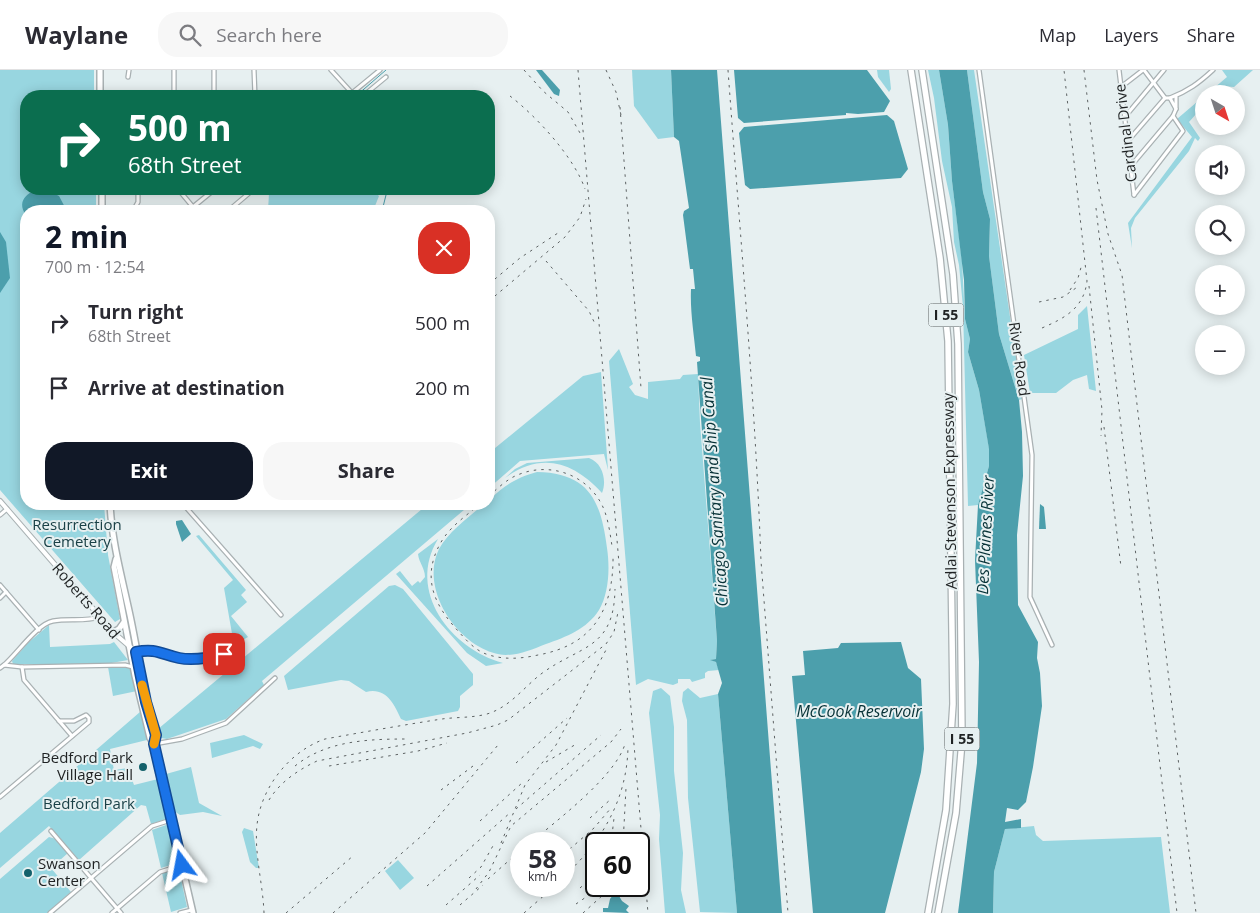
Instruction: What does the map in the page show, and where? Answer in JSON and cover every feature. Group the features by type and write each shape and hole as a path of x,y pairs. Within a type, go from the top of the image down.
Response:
{"highway":[{"name":"Adlai Stevenson Expressway","path":"910,70 940,258 948,340 953,704 946,810 928,913"},
{"name":"Adlai Stevenson Expressway","path":"922,70 953,274 958,344 962,741 956,813 938,913"}],"main road":[{"path":"100,70 100,90"},
{"path":"111,510 116,559 146,702 156,735 154,744"},
{"path":"116,559 114,568 133,668 143,711 154,744 193,911"},
{"path":"113,632 119,629 125,621"}],"street":[{"path":"128,70 128,77"},
{"path":"174,70 174,90"},
{"path":"214,70 214,90"},
{"path":"254,70 255,90"},
{"path":"331,70 349,90"},
{"path":"356,90 380,70"},
{"name":"River Road","path":"979,70 1032,455 1030,597 1052,644"},
{"name":"Cardinal Drive","path":"1118,70 1134,195 1183,131 1172,116"},
{"path":"1121,88 1143,70 1165,98"},
{"path":"1124,118 1164,70"},
{"path":"1127,142 1165,98 1176,96 1191,89 1213,70"},
{"path":"370,90 386,77"},
{"path":"1130,168 1172,116 1176,109 1176,96"},
{"path":"1170,98 1176,109"},
{"path":"183,195 191,205"},
{"path":"195,205 208,195"},
{"path":"235,205 247,195"},
{"name":"Roberts Road","path":"0,501 113,632 136,652"},
{"path":"0,515 7,509"},
{"path":"188,510 281,615"},
{"path":"0,585 39,630"},
{"path":"0,598 6,592"},
{"path":"0,668 39,630 53,621 91,620 100,616"},
{"path":"136,652 154,650 181,658 208,658 233,650"},
{"path":"125,665 132,660"},
{"path":"4,665 22,667 125,665 133,668"},
{"path":"22,667 24,680 72,736"},
{"path":"154,744 182,739 226,723 274,678"},
{"path":"0,797 88,722 88,716 74,721 59,721"},
{"path":"50,913 152,826 172,820"},
{"path":"51,831 121,913"},
{"path":"112,913 160,872 182,865"},
{"path":"180,913 193,911"}],"green space":[{"name":"Resurrection Cemetery","path":"0,70 94,70 94,90 20,90 20,195 96,195 96,205 20,205 20,510 104,510 108,555 120,619 115,622 0,490"},
{"path":"632,70 671,70 674,137 658,139 634,106"},
{"path":"877,70 889,70 891,89 889,92 878,77"},
{"path":"928,70 939,70 948,125 952,181 962,261 965,319 970,339 968,352 979,390 989,448 989,466 978,505 968,506 963,307 959,265 954,242 952,207 942,161 934,98"},
{"path":"967,70 974,70 1022,399 1019,400 999,334 989,256 990,219 983,192"},
{"path":"1222,70 1253,70 1236,85 1218,85 1227,77"},
{"path":"1195,104 1195,115 1189,122 1195,131 1195,135 1198,135 1200,138 1198,141 1195,138 1189,151 1135,218 1131,228 1132,248 1128,223 1192,137 1177,119"},
{"path":"269,195 379,196 375,205 268,205"},
{"path":"1087,306 1096,391 1089,389 1087,375 1073,380 1056,393 1030,393 1024,355 1078,329 1078,315"},
{"path":"619,349 633,384 629,387 635,395 648,399 648,382 680,379 683,375 698,374 717,641 716,659 711,660 716,662 719,670 708,671 705,673 705,678 692,682 690,679 678,679 678,683 673,685 648,679 636,685 609,361"},
{"path":"601,372 608,470 604,454 520,461 495,483 495,448 583,376"},
{"path":"589,458 598,464 603,473 602,493 580,474 556,464 531,465 505,478 515,469 527,463"},
{"path":"537,472 555,474 581,484 590,493 601,517 608,556 608,580 605,596 599,610 582,627 568,635 531,650 506,655 490,652 474,644 460,632 448,617 439,600 434,583 434,566 439,549 448,536 477,510 495,510 495,495 506,486"},
{"path":"421,510 464,510 262,681 264,685 226,719 167,739 161,738 158,729"},
{"path":"199,535 246,590 241,595 247,602 231,616 248,637 234,645 224,588 233,580 196,536"},
{"path":"438,539 429,559 427,578 431,597 439,615 451,631 466,645 484,656 503,663 486,666 467,653 396,574 400,571 412,586 418,581 420,583 425,577 418,554"},
{"path":"395,585 403,589 473,674 473,685 460,696 458,711 406,721 401,719 392,703 384,694 373,691 366,692 349,681 341,680 288,690 284,676 389,586"},
{"path":"49,625 50,647 110,644 114,642 128,660 106,664 13,664 12,661 29,642"},
{"path":"108,667 131,668 137,691 113,696"},
{"path":"661,688 670,696 674,727 674,771 683,853 681,890 686,913 665,913 659,839 660,815 649,713 653,691"},
{"path":"688,688 700,698 718,694 737,913 700,912 688,798 687,720 682,701 683,692"},
{"name":"Bedford Park","path":"140,712 147,740 110,749 114,770 128,768 134,785 158,779 167,819 151,824 146,806 141,805 79,860 49,826 0,868 0,833"},
{"path":"244,735 263,744 260,749 253,746 212,758 210,743"},
{"path":"191,767 199,803 222,816 203,812 180,815 174,811 166,774"},
{"path":"166,825 170,828 177,863 161,868 152,830"},
{"path":"1034,826 1036,835 1043,841 1161,837 1170,913 993,913 994,872 1005,829"},
{"path":"244,828 253,831 259,868 256,868 250,862 242,832"},
{"name":"Bedford Park","path":"49,837 56,839 68,853 51,868 71,892 47,913 0,913 0,879"},
{"path":"398,860 414,878 400,890 385,871"},
{"path":"179,870 187,907 171,912 162,873"}],"water":[{"path":"536,70 542,70 560,90 559,96 554,94"},
{"name":"Chicago Sanitary and Ship Canal","path":"671,70 717,70 782,913 737,913 718,694 722,683 716,662 710,660 716,659 717,641 697,362 700,361 700,357 696,356 691,306 691,289 695,289 693,269 690,269 683,215 684,211 689,208 679,141 674,137"},
{"path":"734,70 867,70 890,101 884,112 846,113 846,115 744,123 738,118"},
{"name":"Des Plaines River","path":"939,70 967,70 983,192 990,219 989,256 999,334 1019,400 1023,476 1017,535 1018,605 1038,642 1037,658 1040,673 1042,706 1033,767 1026,802 1018,810 1007,808 1005,822 1021,819 1021,828 1005,829 994,872 993,913 958,913 977,763 979,662 975,560 978,505 989,466 989,449 979,390 968,352 970,339 965,319 964,280 952,181 948,125"},
{"path":"887,115 894,121 908,169 901,178 750,189 745,185 739,133 744,127"},
{"path":"57,195 64,205 22,205 26,196"},
{"path":"0,232 6,242 10,278 0,293"},
{"path":"1040,504 1044,507 1046,529 1039,529"},
{"path":"182,520 191,534 182,542 176,521"},
{"name":"McCook Reservoir","path":"901,642 908,668 921,679 924,749 921,772 885,913 813,913 792,676 805,675 803,651 838,648 841,643"},
{"path":"612,897 620,897 629,906 626,910 629,913 603,912 603,908 608,908"}],"waterway":[{"path":"363,90 386,70"},
{"path":"384,205 386,195"}],"railway":[{"path":"524,70 543,91 568,112 580,133"},
{"path":"578,70 648,913"},
{"path":"606,70 616,92 621,115"},
{"path":"728,70 751,377 761,561 788,913"},
{"path":"1042,328 1066,316 1078,305 1087,281 1064,70"},
{"path":"1084,70 1097,180 1108,234 1122,275 1196,913"},
{"path":"510,96 531,114 553,138 572,164 585,189"},
{"path":"620,107 641,388"},
{"path":"495,296 565,237 580,217 586,199"},
{"path":"1096,208 1177,913"},
{"path":"495,279 520,258 561,231"},
{"path":"546,261 589,311 596,326"},
{"path":"1070,290 1078,278 1082,264"},
{"path":"1089,286 1102,410 1101,436"},
{"path":"1039,302 1063,297 1076,288"},
{"path":"1104,427 1121,567"},
{"path":"495,491 516,476 532,471 556,471 578,479 587,486 602,505 612,546"},
{"path":"473,510 448,532 440,544 434,557 431,580 437,602 443,612 471,644 486,654 512,658 538,655 573,643 586,633 596,622 604,608 609,592 613,554"},
{"path":"264,913 256,836 257,825 264,797 279,772 289,761 300,752 325,739 442,719 487,714 503,707 541,674 592,644 601,635 608,624 613,609 615,589"},
{"path":"269,800 290,777 317,761 467,733 508,720 606,644 614,632 618,612"},
{"path":"501,843 525,785 556,745 607,648"},
{"path":"516,763 567,718"},
{"path":"476,889 489,872 511,826 611,742 621,729"},
{"path":"516,809 601,735"},
{"path":"295,766 307,757 335,746 364,741 409,739"},
{"path":"329,766 418,751 447,743"},
{"path":"546,762 578,743"},
{"path":"544,832 583,798 610,770 625,744"},
{"path":"333,913 425,833 498,745"},
{"path":"575,866 601,834 610,818 623,784 627,766 628,747"},
{"path":"441,790 473,766"},
{"path":"480,821 522,783"},
{"path":"624,832 626,788"},
{"path":"590,818 611,799"},
{"path":"575,844 594,828 611,808"},
{"path":"427,886 511,812"},
{"path":"612,832 614,818"},
{"path":"469,878 481,867 494,844"},
{"path":"286,913 353,856"},
{"path":"488,879 510,860"},
{"path":"446,905 480,875"},
{"path":"580,888 585,884"},
{"path":"460,905 483,885"},
{"path":"524,913 542,897"},
{"path":"576,904 586,897"},
{"path":"583,913 601,897"}],"slow traffic":[{"path":"142,685 156,735 154,744"}],"place":[{"name":"Bedford Park Village Hall","path":"143,767"},
{"name":"Swanson Center","path":"28,873"}],"route":[{"path":"182,865 154,744 156,735 139,674 136,652 158,650 188,659 208,658 224,654"}]}
